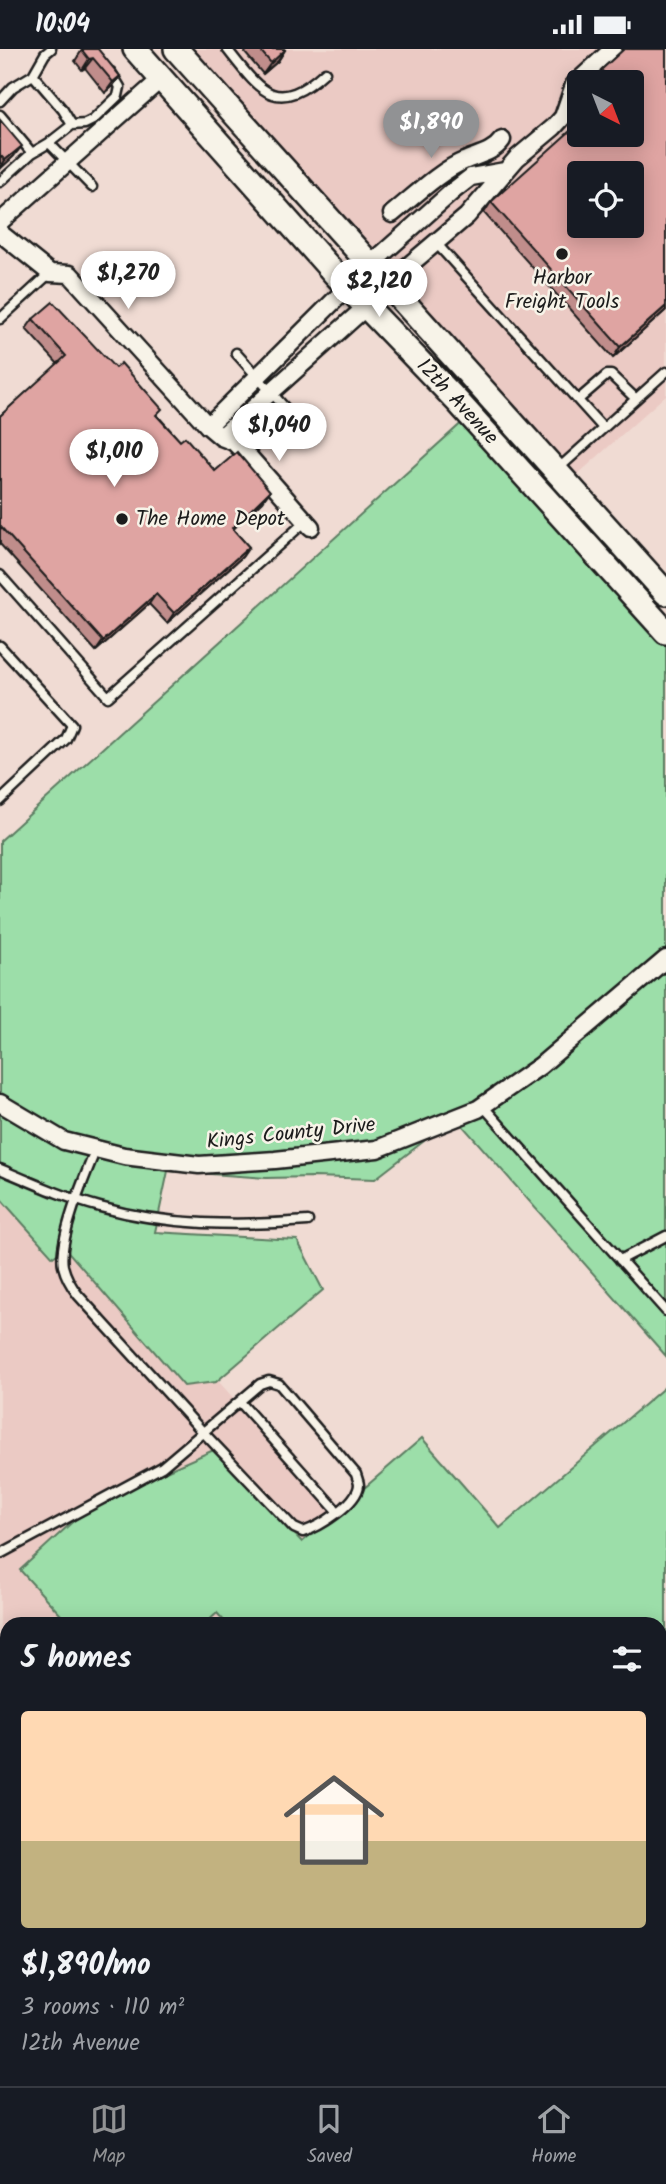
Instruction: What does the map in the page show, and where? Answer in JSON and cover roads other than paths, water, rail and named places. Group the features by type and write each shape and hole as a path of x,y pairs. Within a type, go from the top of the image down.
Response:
{"main road":[{"name":"12th Avenue","path":"135,49 348,288 459,403 666,632"},
{"name":"12th Avenue","path":"184,52 666,593"},
{"path":"459,403 475,405 525,457 541,467 555,471"}],"street":[{"path":"214,432 271,391 486,196 505,171 563,117 574,85 613,49"},
{"path":"0,222 162,79"},
{"path":"392,214 461,162 488,152 502,140"},
{"path":"214,432 258,378 371,264 471,177 505,171"},
{"path":"0,233 50,273 69,274 214,432 234,442 308,524"},
{"name":"Kings County Drive","path":"0,1103 64,1141 124,1156 198,1165 377,1149 483,1106 540,1066 666,959"}],"lane":[{"path":"0,101 13,87 33,75 51,49"},
{"path":"227,49 263,90 273,96 298,92 311,85 324,72"},
{"path":"0,182 32,153 72,125 93,120 118,96 120,87 116,77 107,68"},
{"path":"33,75 63,110 72,125"},
{"path":"0,115 32,153"},
{"path":"49,143 92,187"},
{"path":"436,243 603,428"},
{"path":"0,319 50,273"},
{"path":"236,353 295,419"},
{"path":"555,471 666,372"},
{"path":"578,400 607,375 611,375 636,400"},
{"path":"0,575 108,697 308,524"},
{"path":"0,646 72,725 66,740 0,801"},
{"path":"483,1106 666,1311"},
{"path":"0,1554 162,1467 203,1432 240,1402 260,1384 269,1381 279,1384 356,1474 359,1485 354,1496 338,1512 316,1528 303,1532 294,1528 203,1432 78,1295 67,1280 62,1263 63,1254 76,1199 96,1149"},
{"path":"0,1169 100,1208 139,1216 210,1224 308,1221"},
{"path":"620,1260 666,1236"},
{"path":"240,1402 338,1512"}],"place":[{"name":"Harbor Freight Tools","path":"562,254"},
{"name":"The Home Depot","path":"122,519"}]}
